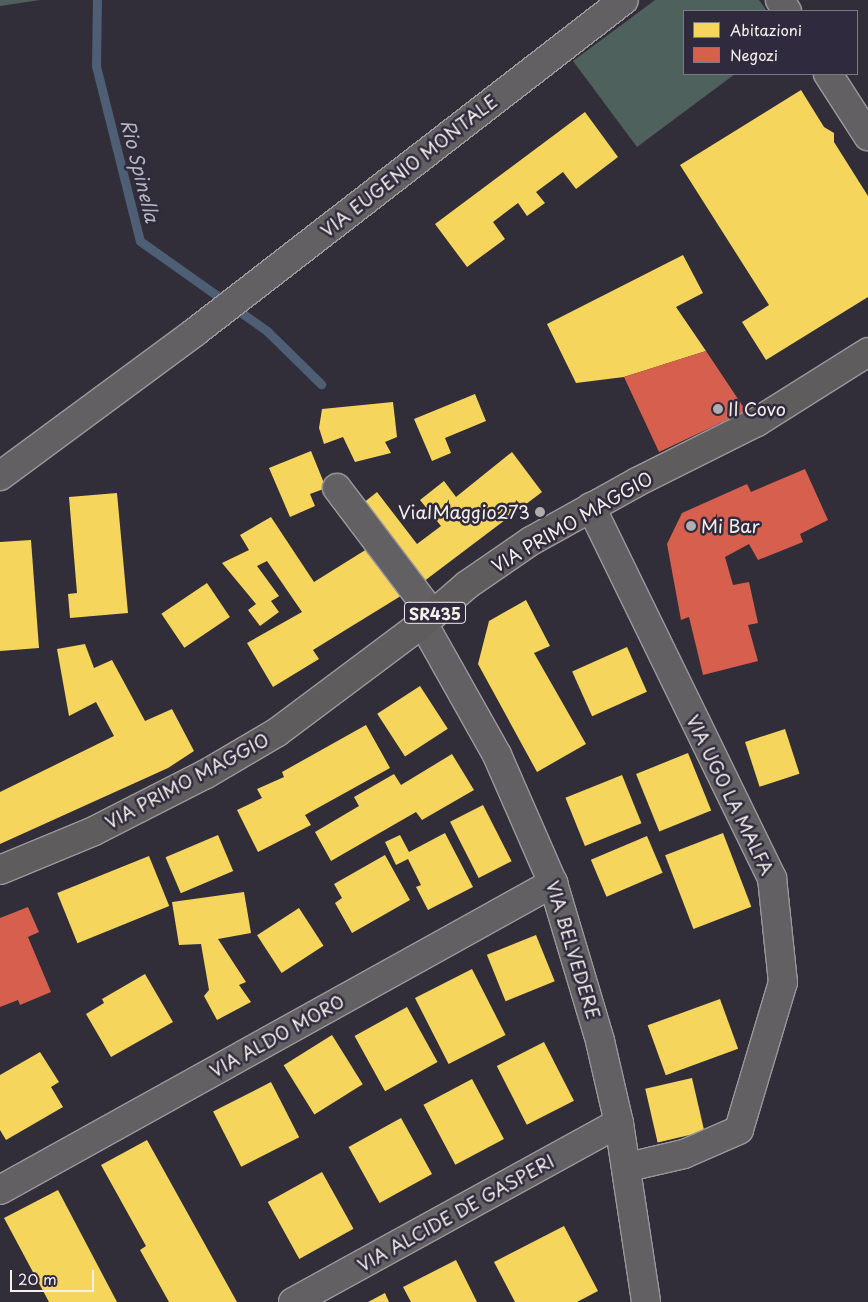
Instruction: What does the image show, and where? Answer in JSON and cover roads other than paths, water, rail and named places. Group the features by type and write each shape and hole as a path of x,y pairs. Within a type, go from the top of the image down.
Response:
{"main road":[{"name":"VIA PRIMO MAGGIO","path":"0,870 94,831 206,774 276,733 428,619 498,563 592,507 757,422 868,352"}],"street":[{"name":"VIA EUGENIO MONTALE","path":"0,476 195,332 624,0"},
{"path":"829,75 868,136"},
{"name":"VIA BELVEDERE","path":"337,488 428,619 497,755 553,883 600,1040 619,1123 628,1167 646,1302"},
{"name":"VIA UGO LA MALFA","path":"592,507 772,878 783,982 739,1130 684,1154 628,1167"},
{"name":"VIA ALDO MORO","path":"0,1190 553,883"},
{"name":"VIA ALCIDE DE GASPERI","path":"293,1302 619,1123"}],"waterway":[{"name":"Rio Spinella","path":"97,0 96,66 140,241 267,331 321,384"}],"place":[{"name":"Il Covo","path":"718,409"},
{"name":"ViaIMaggio273","path":"540,512"},
{"name":"Mi Bar","path":"691,526"}]}
